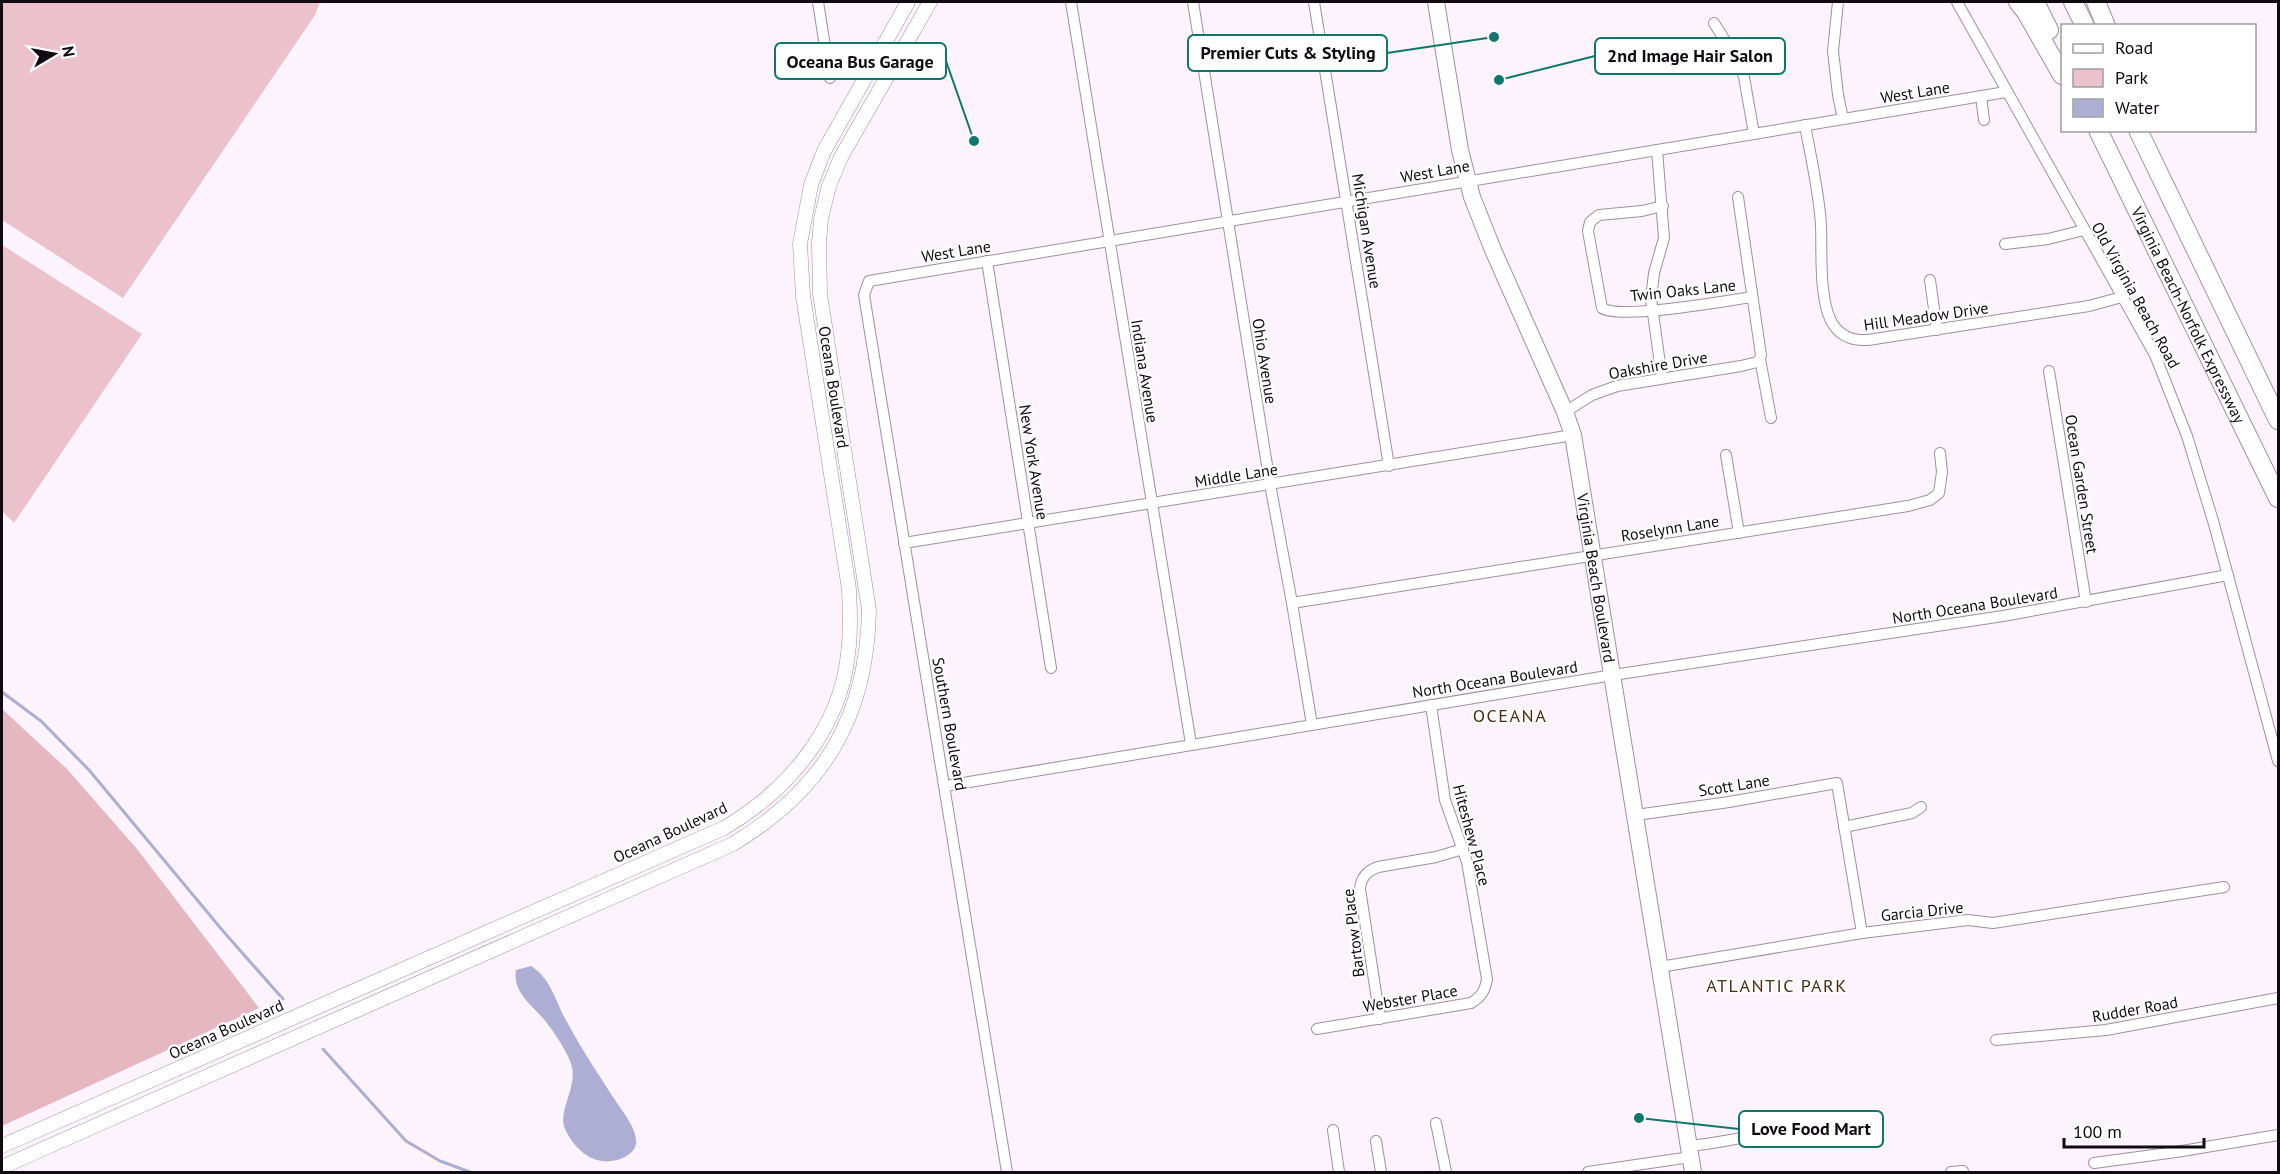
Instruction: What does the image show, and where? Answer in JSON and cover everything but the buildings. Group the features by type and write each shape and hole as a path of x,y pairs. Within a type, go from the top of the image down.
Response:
{"highway":[{"path":"2018,2 2061,73"},
{"path":"2035,2 2061,56"},
{"path":"2073,2 2084,24"},
{"path":"2096,2 2105,24"},
{"name":"Virginia Beach-Norfolk Expressway","path":"2097,132 2278,498"},
{"path":"2139,132 2278,420"},
{"path":"2150,132 2181,218"}],"main road":[{"name":"Oceana Boulevard","path":"2,1146 724,828 744,816 776,791 809,753 822,732 841,687 848,656 850,621 849,589 803,296 800,271 801,234 811,185 824,151 908,2"},
{"name":"Oceana Boulevard","path":"549,925 732,844 767,822 799,794 824,764 841,736 859,687 866,658 869,610 820,294 818,269 821,219 829,186 841,157 930,2"},
{"name":"Virginia Beach Boulevard","path":"1436,2 1467,180 1493,250 1573,435 1691,1159"},
{"path":"809,753 824,764"},
{"path":"2,1167 549,925 543,908"}],"street":[{"path":"818,2 830,78"},
{"name":"Indiana Avenue","path":"1071,2 1150,503 1191,744"},
{"name":"Ohio Avenue","path":"1193,2 1270,484 1312,725"},
{"name":"Michigan Avenue","path":"1314,2 1389,466"},
{"path":"1838,2 1833,51 1843,119"},
{"name":"Old Virginia Beach Road","path":"1957,2 2155,355 2172,394 2194,458 2228,575 2278,761"},
{"path":"1714,23 1741,70 1754,134"},
{"name":"West Lane","path":"869,281 2006,92"},
{"path":"1981,96 1984,120"},
{"name":"Hill Meadow Drive","path":"1806,125 1821,224 1822,269 1826,300 1832,322 1843,335 1858,341 2089,306 2122,297"},
{"path":"1657,150 1664,238 1651,286 1652,310 1662,378"},
{"name":"Twin Oaks Lane","path":"1738,197 1770,418"},
{"name":"Twin Oaks Lane","path":"1663,206 1642,211 1599,215 1590,222 1588,227 1602,308 1609,312 1652,310 1752,297"},
{"path":"2005,244 2048,239 2084,230"},
{"name":"New York Avenue","path":"987,261 1051,668"},
{"path":"1930,280 1937,330"},
{"name":"Southern Boulevard","path":"869,281 864,295 1007,1173"},
{"name":"Oakshire Drive","path":"1565,412 1602,390 1741,366 1760,359"},
{"name":"Ocean Garden Street","path":"2049,371 2086,602"},
{"name":"Middle Lane","path":"904,543 1573,435"},
{"name":"Roselynn Lane","path":"1292,603 1908,506 1930,500 1939,493 1941,486 1940,453"},
{"path":"1726,455 1739,532"},
{"name":"North Oceana Boulevard","path":"945,786 1613,675 1817,646 2086,602 2228,575"},
{"name":"Hiteshew Place","path":"1431,705 1445,800 1469,868 1480,938"},
{"name":"Scott Lane","path":"1636,815 1837,783 1844,826"},
{"path":"1862,933 1844,826 1911,813 1921,807"},
{"name":"Bartow Place","path":"1380,1019 1360,889 1362,878 1378,867 1436,857 1463,849"},
{"name":"Garcia Drive","path":"1660,967 1862,933 1968,920 1993,923 2224,887"},
{"name":"Webster Place","path":"1317,1029 1471,1003 1477,1000 1486,988 1487,979 1480,938"},
{"name":"Rudder Road","path":"1996,1040 2106,1030 2278,998"},
{"path":"1588,1173 1691,1159 1741,1139 1800,1126 1842,1120"},
{"path":"1436,1123 1446,1173"},
{"path":"1333,1131 1339,1173"},
{"path":"2094,1163 2278,1135"},
{"path":"1376,1141 1381,1173"},
{"path":"1951,1173 1963,1171"}],"green space":[{"path":"2,2 320,2 315,15 123,298 2,220"},
{"path":"2,245 142,334 14,523 2,511"}],"shaded area":[{"path":"2,709 67,769 137,849 259,1008 2,1126"}],"water":[{"path":"531,966 544,977 579,1043 633,1128 635,1146 632,1152 625,1157 607,1161 591,1158 577,1147 566,1131 563,1123 573,1070 560,1041 517,986 516,970"}],"waterway":[{"path":"2,692 41,721 89,770 223,931 283,999"},
{"path":"323,1049 406,1141 440,1161 470,1172"}],"place":[{"name":"Premier Cuts & Styling","path":"1494,37"},
{"name":"2nd Image Hair Salon","path":"1499,80"},
{"name":"Oceana Bus Garage","path":"974,141"},
{"name":"Love Food Mart","path":"1639,1118"}],"district":[{"name":"OCEANA","path":"1510,715"},
{"name":"ATLANTIC PARK","path":"1777,985"}]}
